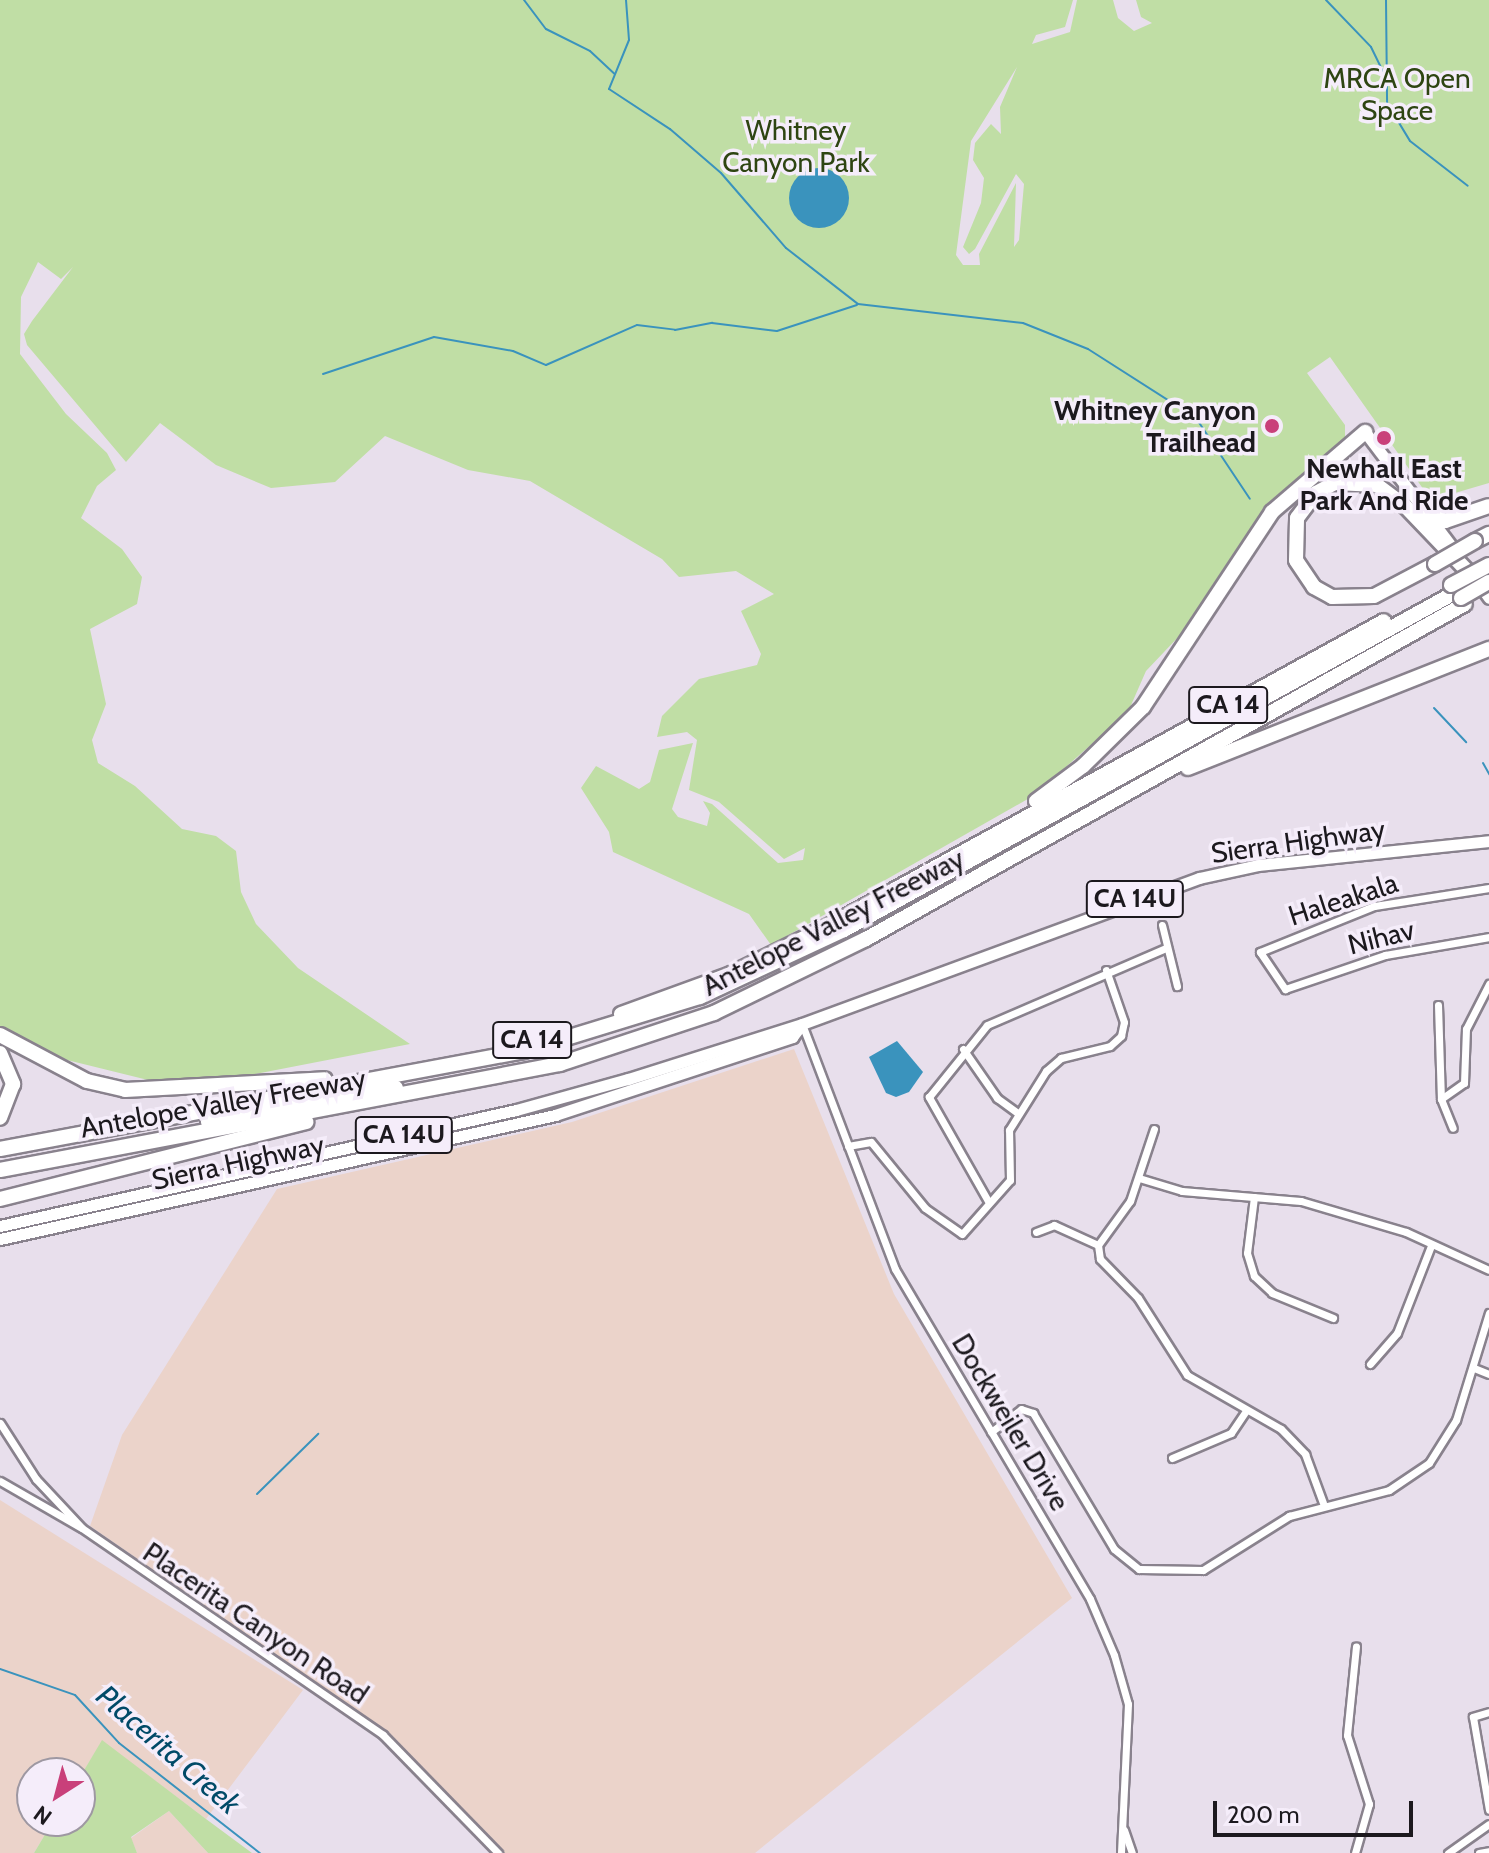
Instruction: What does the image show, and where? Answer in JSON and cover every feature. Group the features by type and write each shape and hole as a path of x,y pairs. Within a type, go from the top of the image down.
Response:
{"highway":[{"path":"1006,828 1135,716 1272,512 1365,432"},
{"path":"1482,538 1435,564 1374,596 1332,597 1314,587 1296,560 1297,518 1325,487 1356,480 1377,485 1405,506 1486,582"},
{"path":"1423,509 1445,521 1489,506"},
{"name":"Antelope Valley Freeway","path":"0,1141 547,1037 790,963 1132,791 1458,595 1489,565"},
{"name":"Antelope Valley Freeway","path":"0,1170 326,1111 560,1064 717,1007 1006,828 1486,582"},
{"path":"790,963 1458,595"},
{"path":"1132,791 1489,649"},
{"path":"0,1149 524,1051 728,980"},
{"path":"0,1161 506,1067 597,1045 717,1007"},
{"path":"0,1035 87,1081 125,1090 325,1079"},
{"path":"0,1053 13,1084 0,1118"},
{"path":"0,1199 203,1151 305,1123 326,1111"}],"main road":[{"path":"1365,432 1423,509 1486,582 1489,598"},
{"name":"Sierra Highway","path":"0,1226 516,1110 802,1024 1199,878 1258,865 1487,841"},
{"name":"Sierra Highway","path":"0,1239 555,1115 698,1071 792,1037 802,1024"}],"street":[{"name":"Haleakala","path":"1285,989 1260,952 1374,906 1489,888"},
{"path":"1162,925 1177,986"},
{"name":"Nihav","path":"1285,989 1385,955 1489,937"},
{"path":"988,1201 930,1102 963,1049 973,1035 1010,1012 1106,970 1166,948"},
{"path":"848,1146 871,1142 953,1233 962,1234 988,1201 1010,1180 1006,1150 1016,1112 1056,1061 1119,1039 1124,1022 1106,970"},
{"path":"1441,1099 1464,1083 1466,1029 1489,984"},
{"path":"1438,1005 1441,1099 1453,1128"},
{"name":"Dockweiler Drive","path":"802,1024 895,1269 1090,1599 1114,1655 1128,1704 1121,1853"},
{"path":"963,1049 997,1098 1016,1112"},
{"path":"1154,1129 1139,1178 1098,1245 1100,1259 1138,1298 1187,1375 1281,1429 1305,1454 1323,1503"},
{"path":"1139,1178 1182,1191 1301,1201 1431,1246 1489,1270"},
{"path":"1254,1197 1247,1253 1254,1276 1272,1293 1333,1318"},
{"path":"1036,1232 1054,1225 1098,1245"},
{"path":"1370,1364 1397,1333 1431,1246"},
{"path":"991,1432 1021,1409 1033,1413 1114,1549 1139,1569 1203,1570 1289,1516 1323,1503 1389,1490 1429,1463 1456,1420 1489,1313"},
{"path":"1474,1368 1489,1374"},
{"path":"1172,1458 1231,1433 1246,1411"},
{"name":"Placerita Canyon Road","path":"0,1423 41,1485 82,1528 383,1735 498,1853"},
{"path":"0,1481 82,1528"},
{"path":"27,1499 41,1485"},
{"path":"1355,1853 1369,1804 1347,1735 1356,1646"},
{"path":"1489,1712 1473,1717 1486,1776 1489,1810"},
{"path":"1451,1850 1489,1824"},
{"path":"1124,1830 1132,1853"},
{"path":"1451,1850 1463,1853"},
{"path":"1479,1853 1489,1851"}],"shaded area":[{"path":"794,1049 894,1294 1072,1598 755,1853 502,1853 382,1728 90,1526 122,1435 277,1189 572,1122"},
{"path":"0,1500 303,1690 206,1819 102,1741 92,1757 16,1757 16,1837 44,1837 34,1853 0,1853"},
{"path":"169,1811 208,1853 137,1853 131,1838"}],"green space":[{"path":"0,0 1073,0 1065,27 1036,35 1032,44 1070,32 1077,0 1113,0 1118,18 1134,31 1152,23 1141,17 1136,0 1489,0 1489,483 1431,500 1330,357 1307,373 1345,425 1345,439 1267,508 1183,632 1146,671 1128,712 1033,796 771,945 749,914 613,852 609,832 581,788 596,766 639,789 650,782 659,750 693,743 672,809 678,817 707,826 710,813 703,801 712,804 778,863 803,860 805,848 784,859 719,802 689,790 697,740 687,732 657,737 662,716 699,679 757,665 761,654 741,611 774,594 736,571 679,577 662,559 530,481 468,470 385,436 335,482 271,488 216,465 160,423 126,462 27,345 24,334 73,267 61,279 38,262 21,297 20,354 66,414 107,453 116,470 97,486 81,518 122,549 142,577 137,604 90,629 106,704 92,740 98,763 135,786 182,829 216,836 236,851 241,892 256,924 298,968 410,1044 240,1077 148,1080 67,1060 0,1029","holes":["1017,67 1000,107 1001,134 991,124 975,143 973,160 984,178 981,203 963,247 969,254 975,249 1016,174 1024,184 1019,240 1014,247 1016,183 979,254 980,265 963,265 956,255 971,141"]},
{"path":"102,1740 252,1853 208,1853 169,1811 131,1837 137,1853 34,1853 44,1837 96,1837 96,1757 92,1757"}],"water":[{"path":"819,168 831,170 840,177 847,186 847,210 840,219 831,226 819,228 807,226 798,219 791,210 789,198 791,186 798,177 807,170"},
{"path":"897,1041 923,1072 909,1092 896,1097 886,1093 869,1057"}],"waterway":[{"path":"524,0 546,29 590,51 614,73"},
{"path":"626,0 629,40 609,89 670,129 721,173 786,248 858,304 1023,323 1088,349 1196,418 1250,499"},
{"path":"1326,0 1371,47 1387,80"},
{"path":"1386,0 1387,103 1410,141 1468,186"},
{"path":"323,374 434,337 513,351 546,365 637,325 675,330 712,323 777,331 857,305"},
{"path":"1434,708 1466,742"},
{"path":"1483,763 1489,774"},
{"path":"257,1494 318,1434"},
{"name":"Placerita Creek","path":"0,1669 75,1695 119,1743 260,1853"}],"place":[{"name":"Whitney Canyon Trailhead","path":"1272,426"},
{"name":"Newhall East Park And Ride","path":"1384,438"}],"park label":[{"name":"MRCA Open Space","path":"1397,94"},
{"name":"Whitney Canyon Park","path":"796,146"}]}
